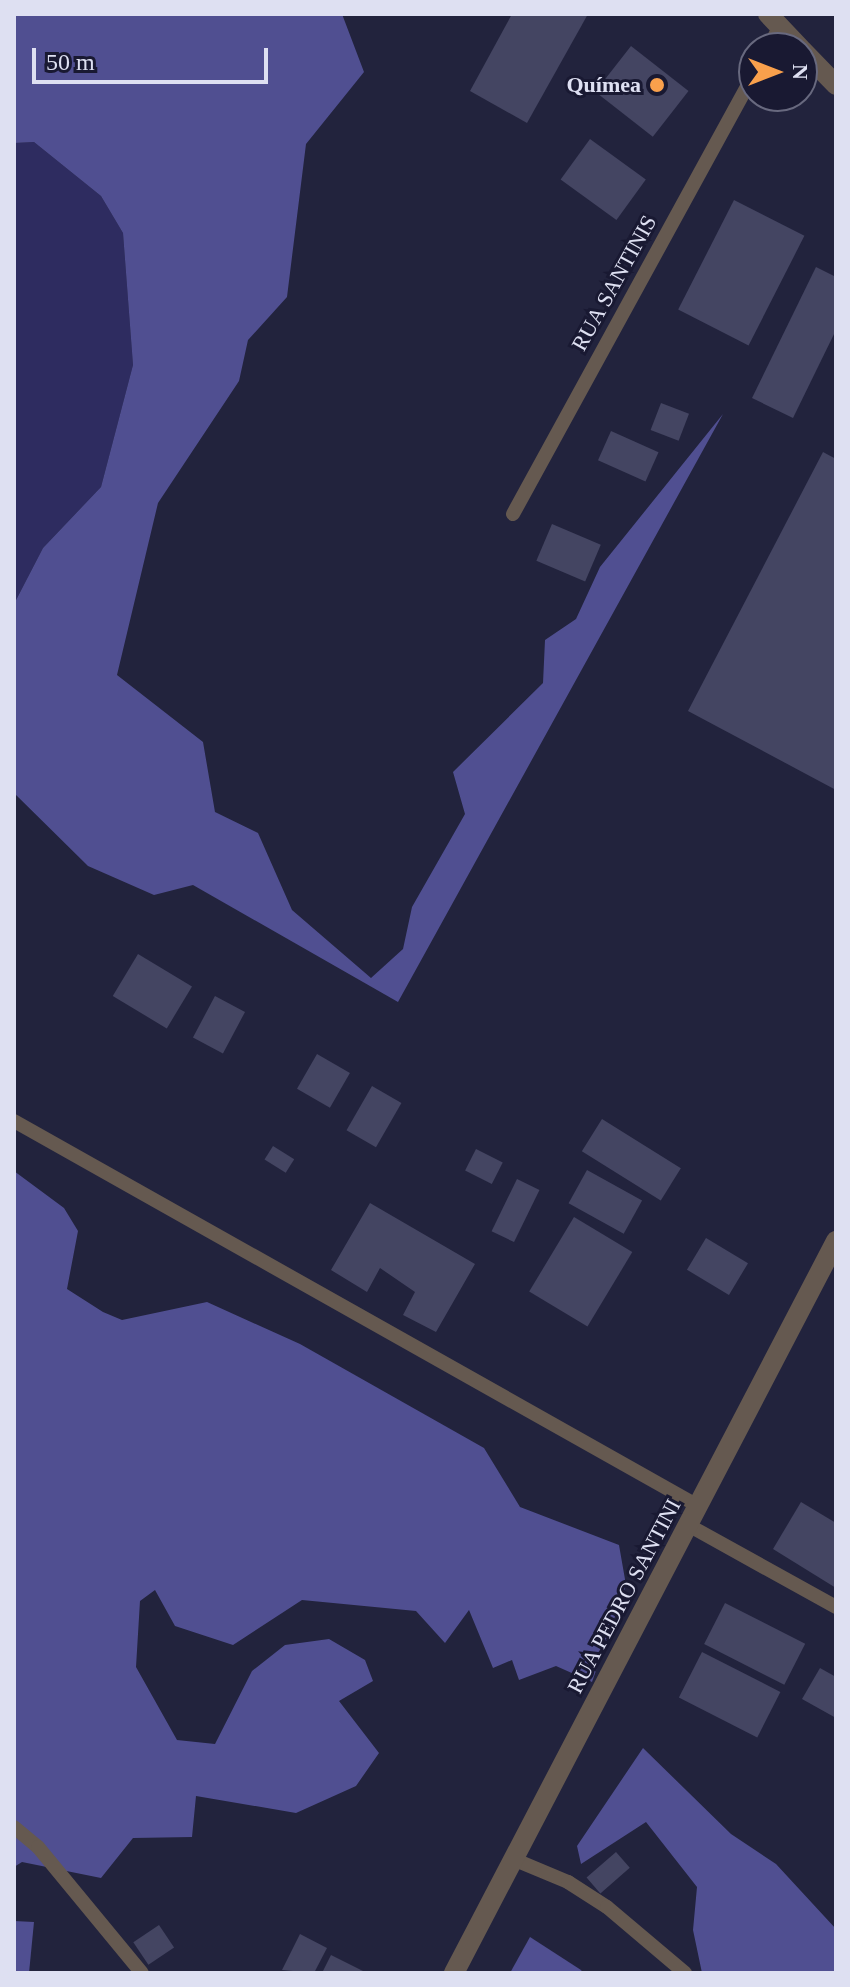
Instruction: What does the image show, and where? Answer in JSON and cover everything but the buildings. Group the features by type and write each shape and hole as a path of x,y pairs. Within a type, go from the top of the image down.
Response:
{"street":[{"path":"818,66 836,85"},
{"name":"RUA PEDRO SANTINI","path":"454,1973 834,1250"}],"lane":[{"name":"RUA SANTINIS","path":"513,514 738,103"},
{"path":"14,1121 698,1506"},
{"path":"688,1525 836,1607"},
{"path":"14,1827 38,1847 142,1973"},
{"path":"513,1859 568,1882 607,1907 685,1973"}],"shaded area":[{"path":"14,14 342,14 364,72 306,144 287,297 248,340 239,381 158,503 117,675 203,742 215,812 258,833 292,910 371,978 403,949 412,907 465,814 453,772 543,683 545,640 576,619 600,567 723,414 398,1002 193,885 154,895 88,866 14,793 14,604 43,548 101,487 133,365 123,233 101,196 34,142 14,143"},
{"path":"34,142 101,196 123,233 133,365 101,487 43,548 14,604 14,143"},
{"path":"14,1171 64,1208 78,1231 67,1289 103,1312 122,1320 207,1302 300,1344 484,1448 520,1507 619,1545 626,1585 592,1682 556,1666 519,1680 512,1660 493,1668 469,1610 445,1643 416,1611 302,1600 233,1645 175,1626 155,1590 140,1601 136,1667 177,1740 215,1744 252,1671 285,1645 329,1639 365,1660 373,1681 339,1701 379,1753 356,1786 296,1813 196,1796 192,1837 133,1838 101,1878 22,1862 14,1867"},
{"path":"643,1748 731,1834 776,1864 836,1929 836,1973 702,1973 693,1930 697,1887 646,1822 581,1864 577,1846"},
{"path":"14,1921 34,1922 29,1973 14,1973"},
{"path":"530,1937 581,1970 583,1973 510,1973"}],"place":[{"name":"Químea","path":"657,85"}]}
